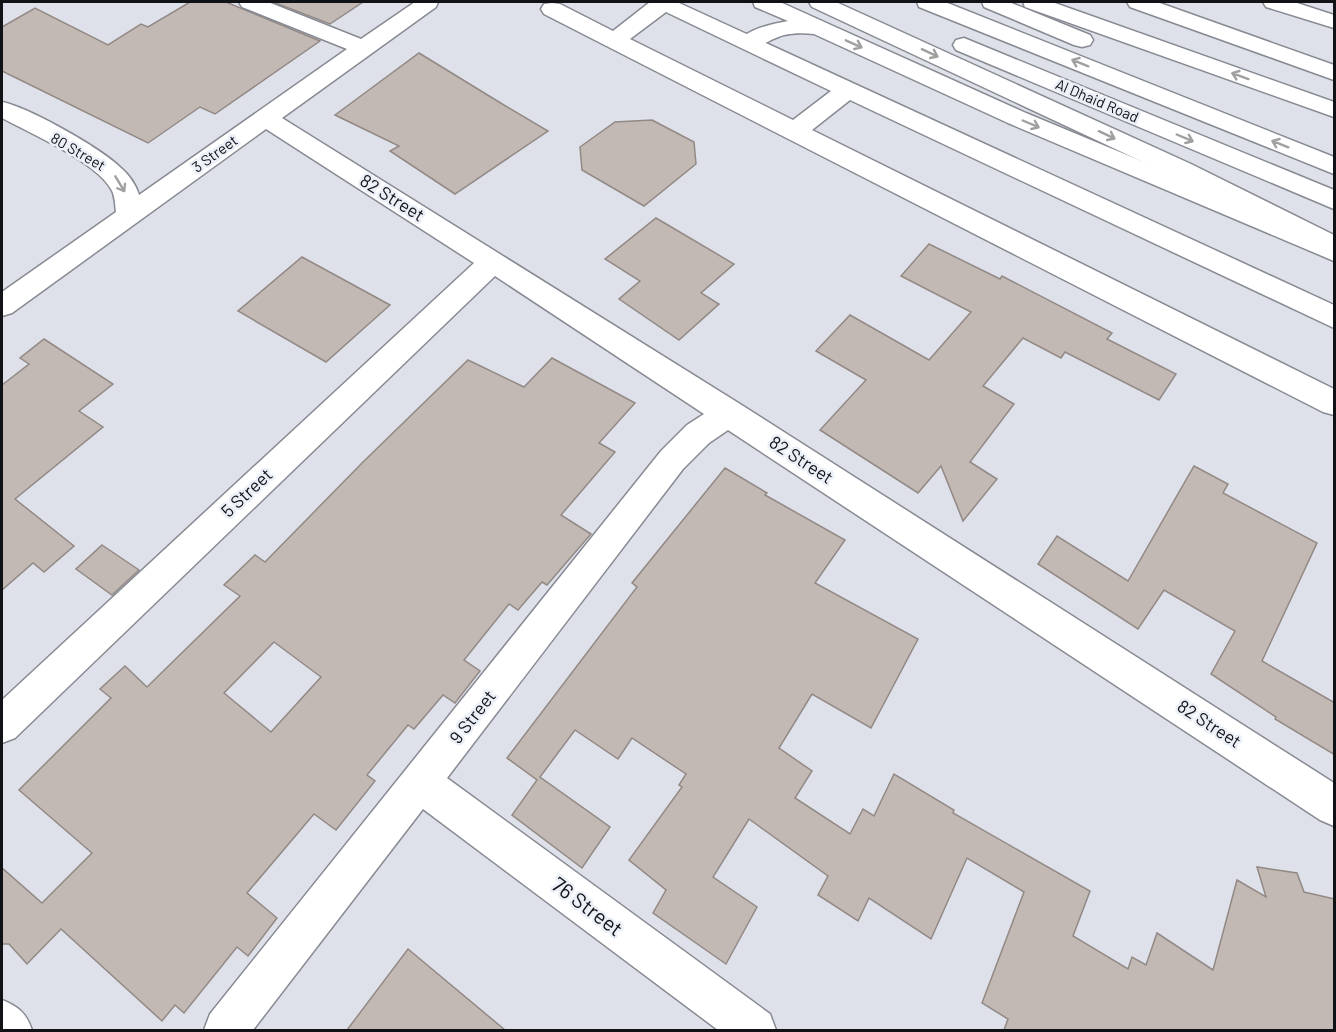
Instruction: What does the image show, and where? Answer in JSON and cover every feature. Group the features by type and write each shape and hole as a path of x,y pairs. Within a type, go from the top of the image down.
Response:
{"main road":[{"path":"250,2 364,48"},
{"name":"3 Street","path":"2,306 14,288 129,216 428,2"},
{"path":"614,40 663,2 1335,317"},
{"path":"763,2 1017,118 1335,252"},
{"path":"820,2 1182,170 1335,246"},
{"name":"Al Dhaid Road","path":"860,2 1335,200"},
{"name":"Al Dhaid Road","path":"927,2 1335,166"},
{"path":"992,2 1335,149"},
{"path":"1034,2 1335,110"},
{"path":"1138,2 1335,73"},
{"path":"1275,2 1335,22"},
{"path":"552,9 1335,403"},
{"path":"749,42 782,28 818,27"},
{"path":"794,131 849,89"},
{"name":"80 Street","path":"2,108 111,171 122,184 128,200 129,216"},
{"name":"82 Street","path":"265,118 494,262 1335,806"},
{"name":"5 Street","path":"2,725 494,262"},
{"name":"9 Street","path":"226,1030 672,460 698,434 729,414"},
{"name":"76 Street","path":"421,783 754,1030"},
{"path":"2,1022 10,1030"}],"building":[{"path":"190,2 226,2 320,41 215,114 200,107 148,143 2,71 2,27 35,8 108,45 141,24 148,27"},
{"path":"273,2 363,2 330,24"},
{"path":"419,53 548,131 455,194 390,151 399,146 335,115"},
{"path":"652,120 694,142 696,164 644,206 582,170 580,147 615,122"},
{"path":"656,218 734,264 701,293 719,304 679,340 619,299 640,281 605,259"},
{"path":"929,244 1000,279 1002,276 1112,333 1107,339 1176,374 1159,400 1065,352 1061,358 1023,338 983,386 1014,404 970,462 997,479 963,521 941,466 918,493 820,430 866,380 816,351 850,315 929,360 971,312 901,276"},
{"path":"302,257 390,305 326,362 238,311"},
{"path":"44,339 113,384 79,411 103,427 15,499 74,546 44,572 33,563 2,590 2,385 29,364 20,358"},
{"path":"552,358 635,403 599,443 615,452 561,515 591,534 547,585 542,582 518,610 509,604 464,660 480,671 455,703 443,695 414,729 408,725 367,775 375,781 336,830 314,814 247,893 277,918 248,956 237,947 184,1013 175,1005 162,1021 61,929 27,964 9,944 2,944 2,868 42,903 92,853 19,790 111,698 100,689 125,666 147,687 240,596 224,585 255,555 265,562 468,360 524,387","holes":["274,642 321,677 271,732 224,693"]},
{"path":"1194,466 1228,484 1223,493 1317,543 1262,661 1335,703 1335,755 1275,719 1276,717 1211,674 1235,631 1164,590 1138,629 1038,564 1057,536 1128,581"},
{"path":"725,468 767,493 765,495 845,540 815,583 918,639 871,728 812,694 779,748 812,771 795,798 850,834 863,809 874,816 894,774 954,810 953,813 1090,891 1073,936 1128,969 1132,957 1146,965 1157,933 1213,970 1237,880 1266,897 1257,867 1297,873 1304,892 1335,899 1335,1030 1004,1030 1008,1019 982,1003 1024,892 967,858 931,939 869,898 858,921 818,895 828,876 749,819 713,877 757,907 726,964 653,913 666,890 629,860 682,787 679,785 686,774 632,738 618,759 575,730 540,777 610,827 582,868 512,815 537,780 507,758 637,587 632,583"},
{"path":"102,545 139,570 112,595 76,569"},
{"path":"408,949 505,1030 347,1030"}]}
